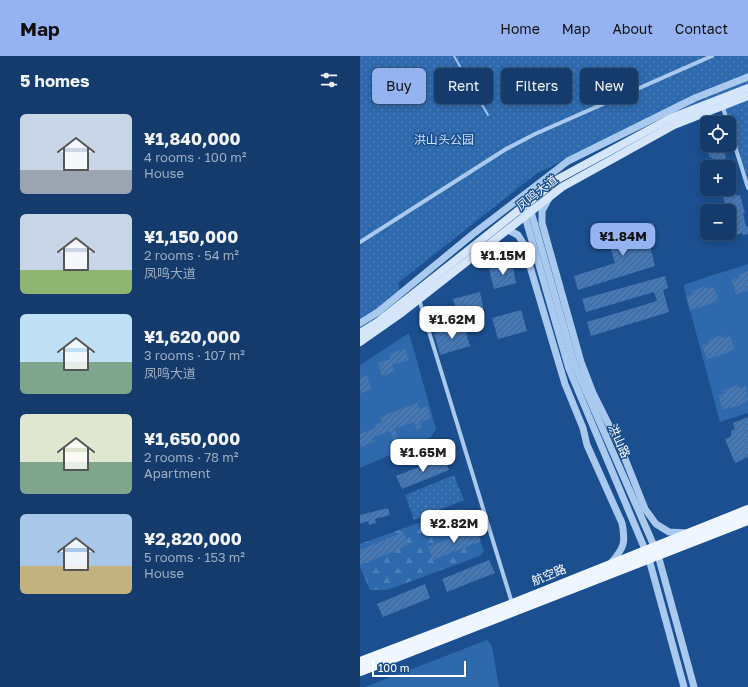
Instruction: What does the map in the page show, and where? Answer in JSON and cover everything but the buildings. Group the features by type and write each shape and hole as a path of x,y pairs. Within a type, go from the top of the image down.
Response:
{"main road":[{"name":"凤鸣大道","path":"360,333 378,322 558,179 671,118 748,88"},
{"name":"凤鸣大道","path":"360,342 419,299 562,187 593,168 674,126 722,105 748,96"},
{"name":"航空路","path":"360,672 651,552 687,533 748,510"},
{"name":"航空路","path":"360,662 512,604 611,563 651,552 748,520"}],"street":[{"path":"360,242 512,146 535,134 712,56"},
{"path":"360,323 378,312 472,234 568,161 695,98 748,77"},
{"path":"722,105 726,116"},
{"path":"736,149 748,188"},
{"path":"549,198 542,211 542,223 581,362 593,393 622,451 645,509 656,524 669,532 687,533"},
{"name":"洪山路","path":"525,204 574,366 651,552 694,687"},
{"path":"508,230 518,235 523,243 565,384 583,428 587,445 622,523 624,536 623,549 611,563"},
{"path":"419,299 512,604"},
{"name":"洪山路","path":"651,552 684,687"}],"green space":[{"name":"洪山头公园","path":"360,56 748,56 748,90 633,126 536,174 398,283 402,302 360,333"},
{"path":"748,96 748,188 736,150 736,116 725,116 722,105"},
{"path":"748,264 748,413 720,422 684,288 685,284"},
{"path":"409,333 436,429 431,437 360,468 360,365"},
{"path":"454,475 464,500 414,520 405,495"},
{"path":"458,509 467,510 484,551 480,556 387,590 370,590 360,567 360,544"},
{"path":"487,640 492,646 499,687 365,687"}],"waterway":[{"path":"454,56 488,115"}]}
